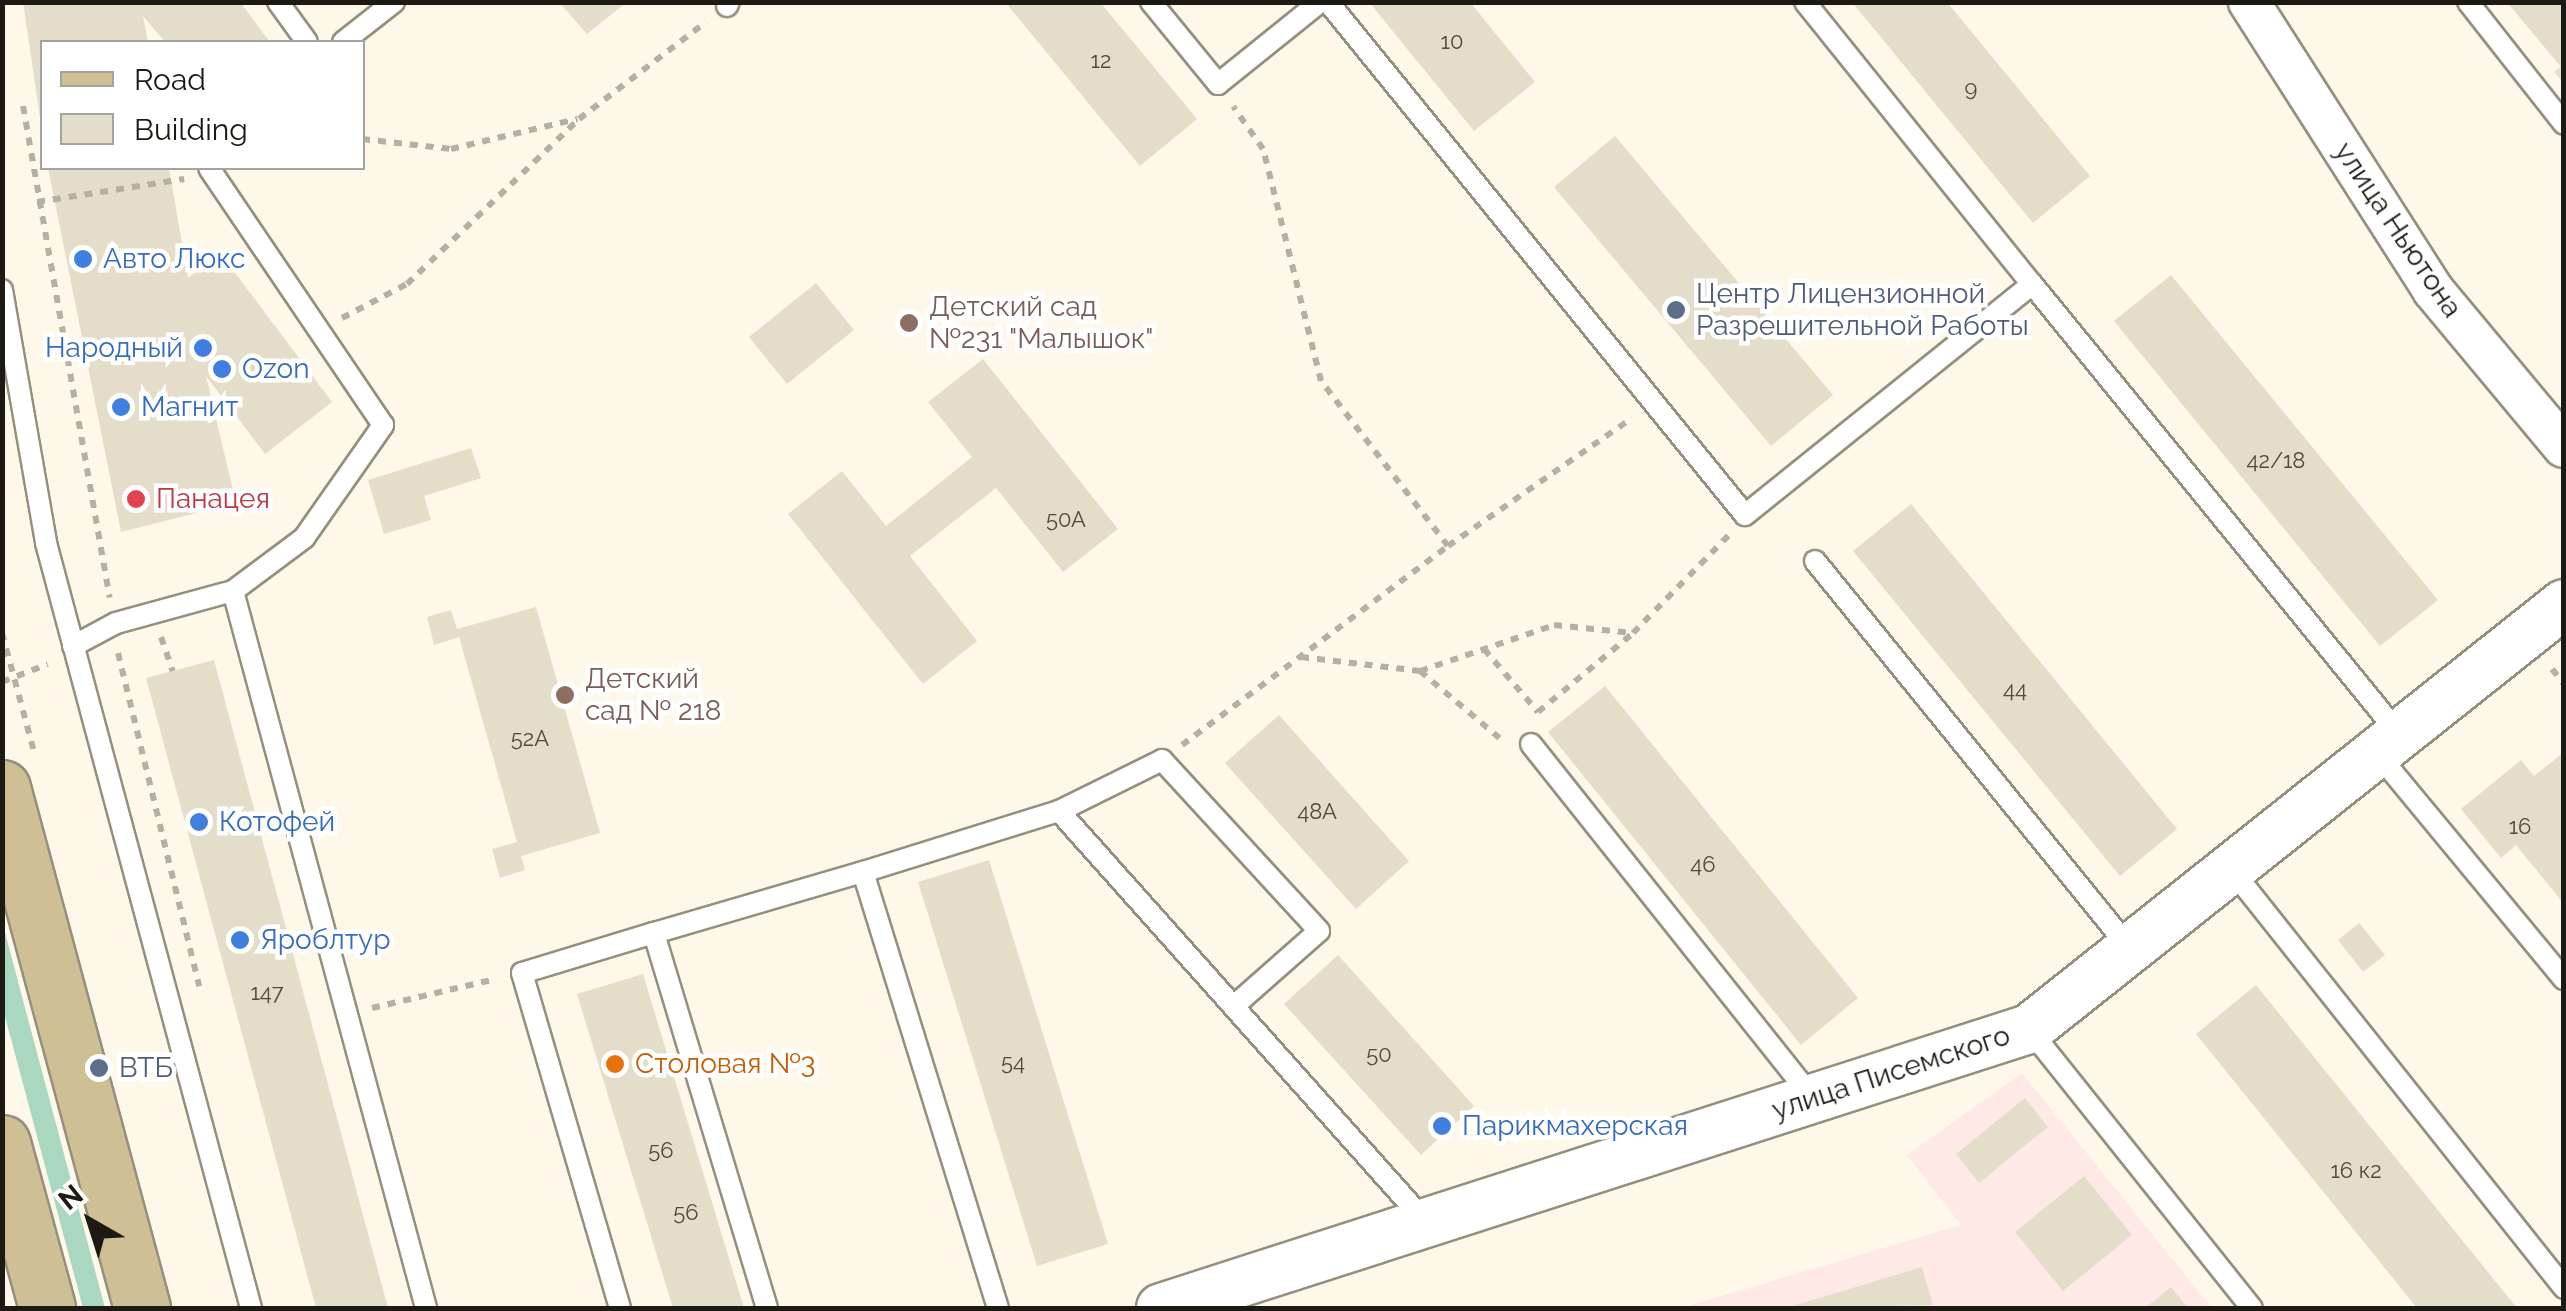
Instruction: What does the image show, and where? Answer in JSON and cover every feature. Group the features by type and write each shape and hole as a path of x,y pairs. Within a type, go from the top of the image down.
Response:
{"main road":[{"path":"2,788 142,1308"},
{"path":"2,1143 47,1308"}],"street":[{"name":"улица Ньютона","path":"2261,7 2433,290 2564,447"},
{"name":"улица Писемского","path":"1161,1308 2029,1029 2564,604"}],"lane":[{"path":"278,2 306,40"},
{"path":"346,40 394,2"},
{"path":"1151,2 1218,84 1324,2 1745,515 2032,284"},
{"path":"1805,2 2032,284 2388,743 2564,979"},
{"path":"2468,2 2564,124"},
{"path":"75,650 116,623 233,591 304,538 383,426 207,171"},
{"path":"2,290 33,486 251,1308"},
{"path":"1815,561 2130,948"},
{"path":"233,591 426,1308"},
{"path":"1531,744 1813,1099"},
{"path":"620,1308 522,973 1059,811 1162,760 1319,930 1234,1006"},
{"path":"1059,811 1426,1223"},
{"path":"2230,868 2564,1288"},
{"path":"862,872 998,1308"},
{"path":"654,934 766,1308"},
{"path":"2029,1029 2252,1308"}],"path":[{"path":"318,335 407,284 580,119 728,4"},
{"path":"1218,84 1263,149 1321,381 1448,546"},
{"path":"22,106 106,574"},
{"path":"365,139 451,148 580,119"},
{"path":"37,202 207,171"},
{"path":"1162,760 1448,546 1654,403"},
{"path":"1484,649 1538,712 1634,633 1745,515"},
{"path":"1300,657 1420,671 1554,625 1634,633"},
{"path":"2,682 75,650"},
{"path":"1420,671 1500,739 1531,744"},
{"path":"347,1014 522,973"}],"shaded area":[{"path":"2022,1073 2212,1308 1681,1308 1961,1225 1907,1155"}],"green space":[{"path":"2,925 105,1308 83,1308 3,1009"}],"building":[{"path":"23,2 240,2 268,40 163,40 143,16 148,40 40,40 40,118"},
{"path":"559,2 627,2 587,34"},
{"path":"1005,2 1100,2 1197,119 1140,166"},
{"path":"1369,2 1470,2 1535,82 1474,131"},
{"path":"1852,2 1947,2 2090,176 2033,223"},
{"path":"2507,2 2564,2 2564,83 2554,72 2561,67"},
{"path":"1615,136 1833,395 1771,446 1554,187"},
{"path":"48,170 169,170 188,278 221,254 332,402 265,454 206,376 236,503 121,532"},
{"path":"2171,275 2438,600 2380,646 2114,321"},
{"path":"816,283 854,330 787,384 749,337"},
{"path":"983,359 1118,529 1063,572 996,488 910,556 977,641 923,684 788,514 842,471 886,526 972,457 928,402"},
{"path":"471,448 481,478 424,496 431,520 384,534 368,480"},
{"path":"1911,504 2177,829 2120,876 1853,551"},
{"path":"536,607 600,833 521,856 525,870 500,878 492,849 517,842 459,637 434,645 427,617 451,610 457,629"},
{"path":"214,660 388,1308 316,1308 146,678"},
{"path":"1605,686 1858,998 1801,1045 1548,732"},
{"path":"1279,715 1409,861 1356,909 1225,763"},
{"path":"2564,752 2564,904 2516,845 2501,858 2461,809 2521,760 2534,776"},
{"path":"989,860 1108,1244 1037,1266 918,882"},
{"path":"2359,923 2385,955 2363,972 2338,940"},
{"path":"1338,955 1474,1106 1421,1155 1284,1004"},
{"path":"643,974 744,1308 673,1308 577,994"},
{"path":"2256,985 2517,1308 2417,1308 2196,1034"},
{"path":"2025,1098 2048,1127 1979,1183 1956,1154"},
{"path":"2084,1176 2132,1235 2063,1291 2015,1232"},
{"path":"1922,1267 1933,1305 1786,1308"},
{"path":"2171,1287 2188,1308 2145,1308"}],"place":[{"name":"Авто Люкс","path":"83,259"},
{"name":"Центр Лицензионной Разрешительной Работы","path":"1676,310"},
{"name":"Детский сад №231 \"Малышок\"","path":"909,323"},
{"name":"Народный","path":"203,348"},
{"name":"Ozon","path":"222,369"},
{"name":"Магнит","path":"121,407"},
{"name":"Панацея","path":"136,499"},
{"name":"Детский сад № 218","path":"565,695"},
{"name":"Котофей","path":"199,822"},
{"name":"Яроблтур","path":"240,940"},
{"name":"Столовая №3","path":"615,1064"},
{"name":"ВТБ","path":"99,1068"},
{"name":"Парикмахерская","path":"1442,1126"}]}
